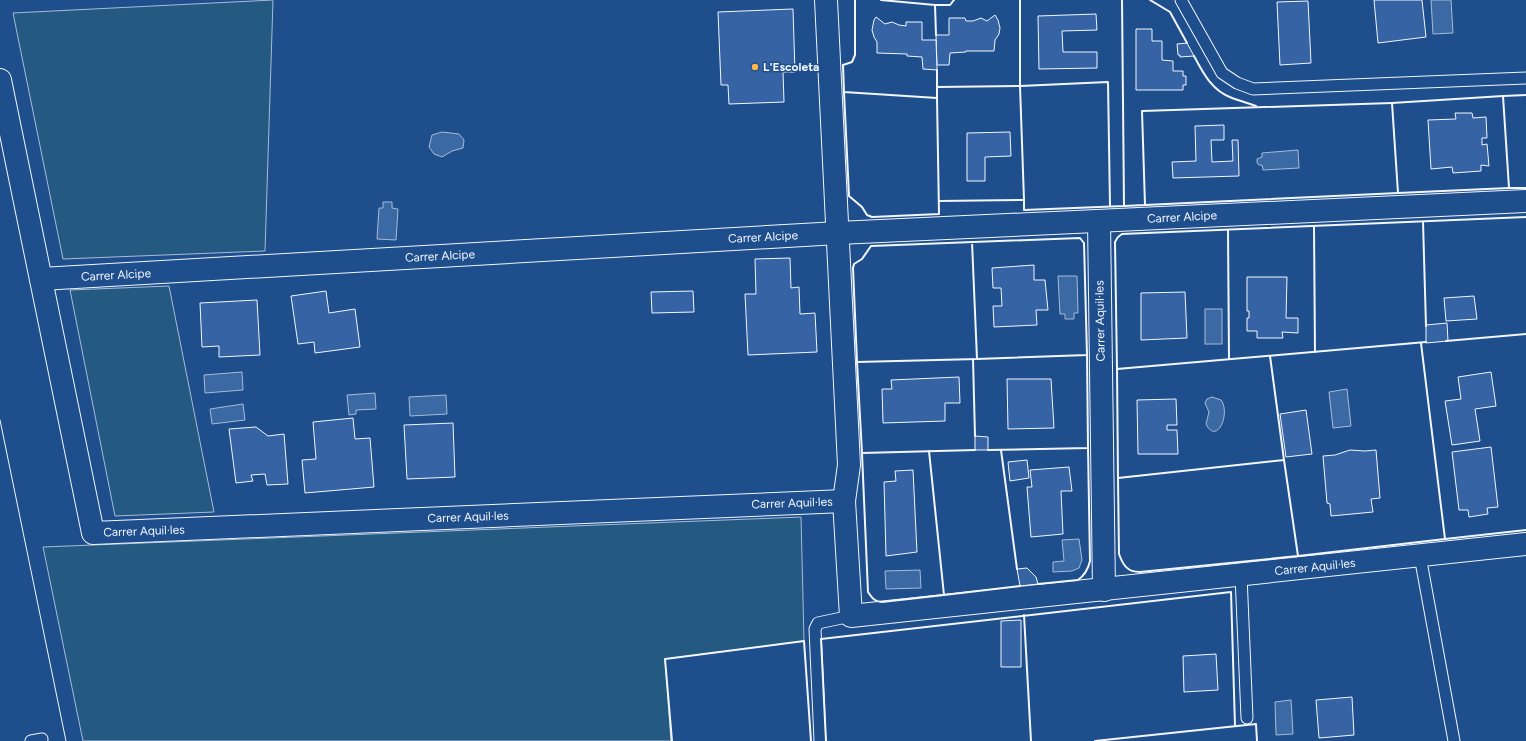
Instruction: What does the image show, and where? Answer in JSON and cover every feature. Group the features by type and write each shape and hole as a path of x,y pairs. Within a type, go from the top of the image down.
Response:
{"street":[{"path":"826,0 838,233"},
{"path":"0,80 41,279"},
{"name":"Carrer Alcipe","path":"41,279 838,233 1526,201"},
{"name":"Carrer Aquil·les","path":"1099,221 1104,590"},
{"name":"Carrer Aquil·les","path":"838,233 848,465 844,501 851,616 1526,544"},
{"name":"Carrer Aquil·les","path":"41,279 93,533 844,501"}],"lane":[{"path":"1181,0 1222,73 1237,84 1253,89 1526,78"},
{"path":"1420,556 1454,741"},
{"path":"1241,575 1247,718"},
{"path":"820,741 815,629 818,623 851,616"},
{"path":"31,741 42,739"}],"shaded area":[{"path":"273,0 265,251 63,259 13,13"},
{"path":"1431,0 1451,0 1453,33 1433,34"},
{"path":"442,132 459,134 464,140 463,148 452,151 442,157 434,154 429,147 432,135"},
{"path":"1298,150 1299,168 1263,170 1262,165 1257,163 1257,159 1262,157 1262,153"},
{"path":"383,202 392,202 392,208 398,209 396,240 377,239 379,208 383,208"},
{"path":"1058,276 1077,276 1078,313 1074,313 1074,319 1065,319 1065,314 1060,314"},
{"path":"169,286 214,512 115,516 70,290"},
{"path":"1205,309 1222,309 1222,344 1205,344"},
{"path":"242,372 243,390 205,393 204,375"},
{"path":"1347,389 1351,426 1333,428 1329,392"},
{"path":"375,393 376,409 356,410 356,414 349,415 347,395"},
{"path":"446,395 447,414 410,416 409,397"},
{"path":"1212,397 1221,400 1224,406 1224,419 1218,430 1214,431 1210,430 1206,424 1209,412 1205,403 1207,399"},
{"path":"243,404 245,420 212,424 210,409"},
{"path":"801,517 804,641 665,659 671,741 83,741 43,547"},
{"path":"1079,539 1082,560 1079,568 1072,571 1053,572 1053,562 1064,561 1062,540"},
{"path":"920,570 921,588 886,589 885,571"},
{"path":"1291,700 1293,734 1276,735 1275,702"}],"building":[{"path":"1374,0 1422,0 1426,37 1378,43"},
{"path":"1308,1 1311,63 1280,65 1277,2"},
{"path":"793,9 795,72 783,72 784,102 729,104 728,85 721,85 718,12"},
{"path":"1096,14 1097,30 1062,31 1063,52 1097,52 1097,68 1039,69 1038,16"},
{"path":"995,15 1000,28 999,34 995,40 994,51 966,51 950,53 949,65 937,65 936,35 949,35 949,18 965,18 966,21 973,21 981,18 987,21"},
{"path":"876,17 885,24 892,22 906,26 906,22 922,22 922,40 936,40 937,70 923,69 922,57 907,56 907,54 877,53 877,42 872,30"},
{"path":"1136,29 1152,29 1152,41 1162,41 1162,60 1173,61 1173,71 1183,71 1183,76 1186,76 1186,85 1183,85 1183,90 1136,90"},
{"path":"1187,43 1194,56 1180,57 1180,55 1178,55 1177,44"},
{"path":"1455,113 1472,113 1473,118 1486,117 1487,138 1482,138 1482,145 1487,144 1489,166 1481,165 1481,171 1453,173 1452,167 1431,169 1428,120 1456,119"},
{"path":"1224,125 1224,140 1211,140 1212,162 1233,161 1232,140 1238,140 1239,176 1173,178 1172,162 1196,161 1195,126"},
{"path":"1010,132 1011,156 985,157 985,181 967,181 967,133"},
{"path":"790,258 791,288 799,287 800,314 815,313 817,352 748,355 745,294 756,294 755,259"},
{"path":"1034,265 1034,280 1045,280 1048,310 1036,310 1037,325 994,327 993,306 1002,306 1001,288 993,288 992,268"},
{"path":"1247,277 1287,277 1286,318 1298,318 1298,333 1282,332 1283,338 1257,338 1257,331 1247,331 1247,318 1249,318 1249,311 1247,311"},
{"path":"326,291 329,313 355,309 360,347 315,353 314,342 298,344 291,296"},
{"path":"693,291 694,312 652,313 651,292"},
{"path":"1185,292 1187,338 1141,340 1141,293"},
{"path":"1474,296 1477,319 1446,321 1444,298"},
{"path":"257,300 260,355 219,357 219,346 202,347 200,303"},
{"path":"1447,323 1448,341 1426,343 1426,325"},
{"path":"1491,372 1496,406 1475,409 1480,441 1452,445 1445,401 1461,399 1458,377"},
{"path":"959,377 960,403 945,403 945,421 883,423 882,389 892,389 891,380"},
{"path":"1007,379 1051,379 1054,428 1008,429"},
{"path":"1176,399 1177,425 1167,425 1167,430 1177,430 1178,454 1138,454 1137,400"},
{"path":"1306,410 1312,454 1286,457 1280,414"},
{"path":"353,418 355,439 370,438 374,487 305,493 302,460 316,459 313,422"},
{"path":"453,423 455,477 407,479 404,425"},
{"path":"256,427 268,436 284,434 288,484 267,485 265,474 251,475 253,481 236,483 229,429"},
{"path":"975,436 988,437 988,450 975,450"},
{"path":"1491,447 1498,507 1487,508 1488,514 1469,517 1468,510 1459,510 1452,452"},
{"path":"1350,450 1376,450 1380,498 1371,499 1373,512 1331,516 1330,504 1327,503 1323,456 1335,455"},
{"path":"1027,460 1029,478 1010,481 1008,462"},
{"path":"1069,467 1072,491 1061,491 1063,534 1031,537 1027,487 1032,487 1030,470"},
{"path":"913,470 917,552 886,556 884,482 896,481 895,471"},
{"path":"1027,568 1036,577 1038,584 1020,586 1017,569"},
{"path":"1021,620 1021,667 1001,667 1001,621"},
{"path":"1216,654 1218,690 1184,692 1183,656"},
{"path":"1352,697 1354,735 1319,738 1316,700"}],"tram line":[{"path":"0,420 66,741"}],"wall":[{"path":"855,0 855,55 852,62 843,65 844,92 937,98 937,70"},
{"path":"881,0 935,5 936,35"},
{"path":"935,5 950,5 954,0"},
{"path":"1020,0 1020,86 1108,82 1110,206"},
{"path":"1024,200 1024,210 1124,206 1122,0"},
{"path":"1150,0 1170,12 1187,43"},
{"path":"1194,56 1209,81 1219,91 1232,98 1256,106"},
{"path":"937,87 1020,86 1024,200 939,201"},
{"path":"844,92 849,196 862,207 867,215 872,217 939,214 937,98"},
{"path":"1526,95 1503,96 1509,188 1526,188"},
{"path":"1503,96 1392,103 1398,193 1509,188"},
{"path":"1124,206 1145,205 1142,111 1392,103"},
{"path":"1145,205 1398,193"},
{"path":"1426,342 1117,369 1115,242 1122,234 1526,217"},
{"path":"1423,222 1426,326"},
{"path":"1314,227 1315,352"},
{"path":"1228,230 1229,359"},
{"path":"972,242 977,359 1087,355 1084,243 1080,238 871,246 862,259 854,264 853,268 857,362 977,359"},
{"path":"1446,341 1526,334"},
{"path":"1298,556 1445,539 1421,343"},
{"path":"988,450 1088,448 1087,355"},
{"path":"1117,369 1118,478 1284,460 1270,356"},
{"path":"973,359 975,436"},
{"path":"857,362 862,453 975,450"},
{"path":"1038,584 1078,580 1088,567 1090,561 1088,448"},
{"path":"1001,450 1017,569"},
{"path":"862,453 868,592 874,599 882,602 944,595 929,451"},
{"path":"1118,478 1119,554 1124,565 1132,571 1140,572 1298,556 1284,460"},
{"path":"1445,539 1526,530"},
{"path":"944,595 1020,586"},
{"path":"826,741 821,639 1231,592 1235,726"},
{"path":"1024,615 1031,741"},
{"path":"672,741 665,659 804,641 811,741"},
{"path":"1095,741 1256,724 1257,741"}],"place":[{"name":"L'Escoleta","path":"755,67"}]}
